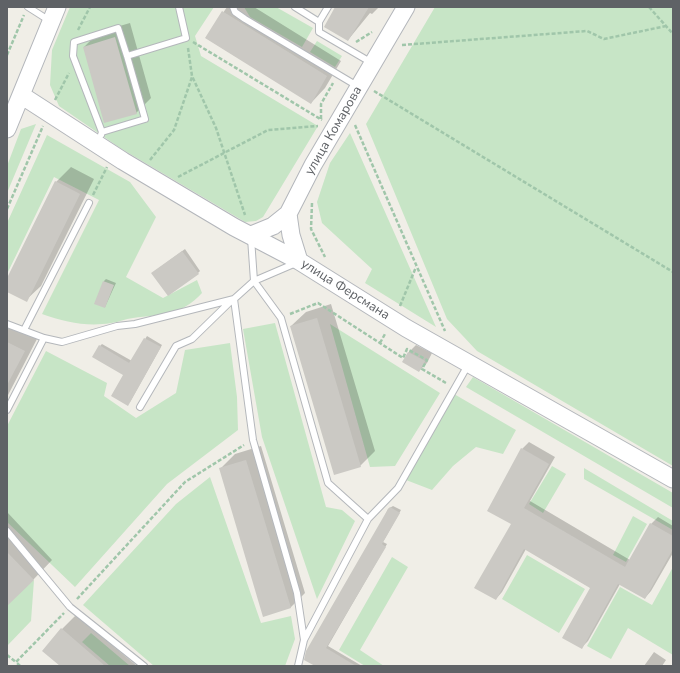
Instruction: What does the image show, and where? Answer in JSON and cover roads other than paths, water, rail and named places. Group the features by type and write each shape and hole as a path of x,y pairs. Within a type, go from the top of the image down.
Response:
{"street":[{"name":"улица Комарова","path":"288,214 313,165 365,88 372,64 406,7"},
{"path":"7,129 54,15"},
{"name":"улица Ферсмана","path":"21,95 49,112 99,138 113,155 228,223 393,312 470,362 673,479"},
{"path":"251,235 273,226 288,214"},
{"path":"288,214 291,235 299,262"}],"lane":[{"path":"28,7 54,15"},
{"path":"127,56 186,38 179,7"},
{"path":"232,7 235,12 245,19 338,75 365,88"},
{"path":"295,7 319,22"},
{"path":"328,7 319,22 320,32 372,64"},
{"path":"118,28 127,56 145,120 99,138 73,56 74,42 118,28"},
{"path":"24,330 89,203"},
{"path":"251,235 254,281 281,318 328,483 368,519"},
{"path":"140,407 176,346 192,339 254,281 299,262"},
{"path":"7,324 44,338 62,342 117,326 135,324 234,299"},
{"path":"234,299 253,440 297,593 304,640"},
{"path":"7,410 44,338"},
{"path":"298,666 304,640 368,519 398,488 470,362"},
{"path":"7,531 70,606 144,666"}]}
